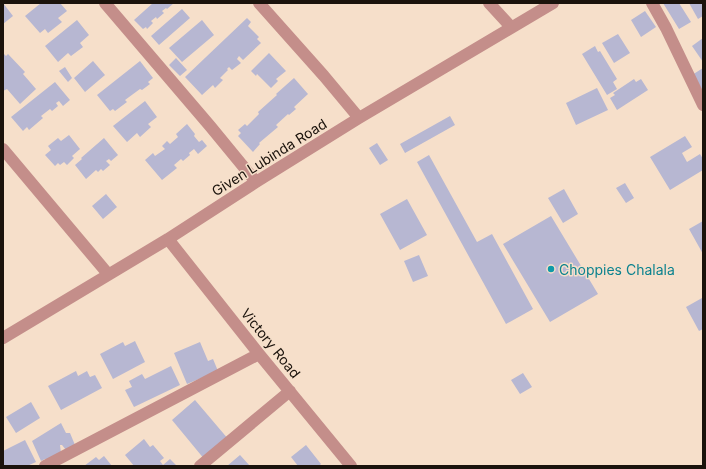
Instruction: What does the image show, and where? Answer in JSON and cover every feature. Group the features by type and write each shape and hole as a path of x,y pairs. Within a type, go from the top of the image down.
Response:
{"street":[{"path":"105,3 256,182"},
{"path":"259,3 359,118"},
{"path":"490,3 511,27"},
{"name":"Given Lubinda Road","path":"3,338 168,238 359,118 553,3"},
{"path":"652,3 666,28 703,105"},
{"path":"3,149 108,274"},
{"name":"Victory Road","path":"168,238 259,354 351,466"},
{"path":"45,466 259,354"},
{"path":"200,466 290,391"}],"building":[{"path":"3,3 13,16 3,24"},
{"path":"41,3 60,3 67,11 58,18 62,22 48,33 45,29 40,33 25,16"},
{"path":"153,3 174,3 162,11 164,13 157,19 156,17 151,21 153,23 147,29 146,27 143,29 134,20"},
{"path":"663,3 679,3 691,22 679,29"},
{"path":"689,3 703,3 703,16 698,19"},
{"path":"182,9 190,18 159,45 151,36"},
{"path":"645,11 656,27 641,37 631,20"},
{"path":"247,18 251,22 248,26 259,37 257,39 261,43 243,60 239,56 237,59 241,63 232,70 229,67 220,78 223,80 215,88 213,85 202,95 185,77"},
{"path":"77,20 89,35 80,43 83,47 71,56 68,53 58,62 45,46"},
{"path":"202,20 214,35 182,62 169,48"},
{"path":"618,34 630,53 614,63 602,43"},
{"path":"703,38 703,62 692,46"},
{"path":"595,46 598,52 600,51 617,79 613,82 617,89 607,95 582,54"},
{"path":"3,53 6,56 8,54 25,72 23,74 36,89 20,104 7,89 3,91"},
{"path":"269,53 286,71 276,79 278,81 271,88 257,74 256,76 251,71"},
{"path":"176,58 187,70 180,76 169,65"},
{"path":"93,61 105,75 85,92 74,78"},
{"path":"140,61 153,78 148,82 150,84 125,100 127,102 115,111 113,109 110,111 97,95"},
{"path":"65,67 72,78 68,82 59,71"},
{"path":"703,68 703,93 692,75"},
{"path":"294,78 308,94 294,107 296,109 276,125 278,127 259,143 260,144 253,152 238,136 241,133 238,130 245,124 247,126 259,114 258,112"},
{"path":"634,79 636,82 641,79 648,90 617,110 610,98 615,95 613,93"},
{"path":"55,82 70,100 63,106 59,101 56,103 58,106 52,111 50,109 41,116 43,118 29,130 27,127 23,131 11,117"},
{"path":"597,88 608,110 576,125 566,103"},
{"path":"145,101 157,117 148,124 151,127 140,137 137,133 127,142 113,126"},
{"path":"450,116 455,125 405,153 400,144"},
{"path":"187,124 199,142 202,140 207,146 198,154 194,149 183,161 181,159 174,165 177,168 162,180 145,160 153,153 155,156 165,149 162,146 167,141 170,144 178,137 176,134"},
{"path":"69,135 80,149 72,156 74,158 67,165 64,162 60,165 58,163 55,166 45,155 51,150 48,146 58,138 61,141"},
{"path":"685,136 692,147 682,153 687,162 700,154 703,159 703,170 670,190 650,157"},
{"path":"104,138 118,155 111,161 109,159 106,161 110,165 103,171 101,169 98,172 96,170 86,179 75,165"},
{"path":"377,143 388,160 380,165 369,148"},
{"path":"429,155 477,242 492,234 533,309 506,324 417,162"},
{"path":"625,183 634,198 626,203 616,188"},
{"path":"564,189 578,214 563,223 548,198"},
{"path":"106,194 117,207 103,219 92,206"},
{"path":"407,199 427,235 400,250 380,214"},
{"name":"Choppies Chalala","path":"551,216 598,294 550,322 503,244"},
{"path":"703,221 703,254 689,229"},
{"path":"419,255 428,276 413,282 404,261"},
{"path":"702,298 703,329 699,331 686,307"},
{"path":"135,341 145,362 113,379 100,354 123,342 125,346"},
{"path":"200,342 208,361 213,359 218,371 187,384 174,353"},
{"path":"171,366 180,385 134,407 125,390 132,387 129,381 142,374 145,379"},
{"path":"76,371 78,376 87,371 90,377 95,375 102,388 61,410 48,386"},
{"path":"523,373 532,387 520,394 511,380"},
{"path":"195,400 229,440 205,460 172,420"},
{"path":"31,402 40,418 16,433 6,417"},
{"path":"61,423 66,433 70,433 75,445 66,450 62,445 60,445 61,453 48,461 45,459 41,461 32,441"},
{"path":"144,439 150,447 153,445 164,458 160,461 163,465 170,459 177,466 134,466 125,455"},
{"path":"25,440 36,462 27,466 3,466 3,451"},
{"path":"306,445 321,464 319,466 298,466 291,457"},
{"path":"240,455 250,466 227,466"},
{"path":"104,456 112,466 84,466 96,457 99,460"}],"place":[{"name":"Choppies Chalala","path":"551,269"}]}
